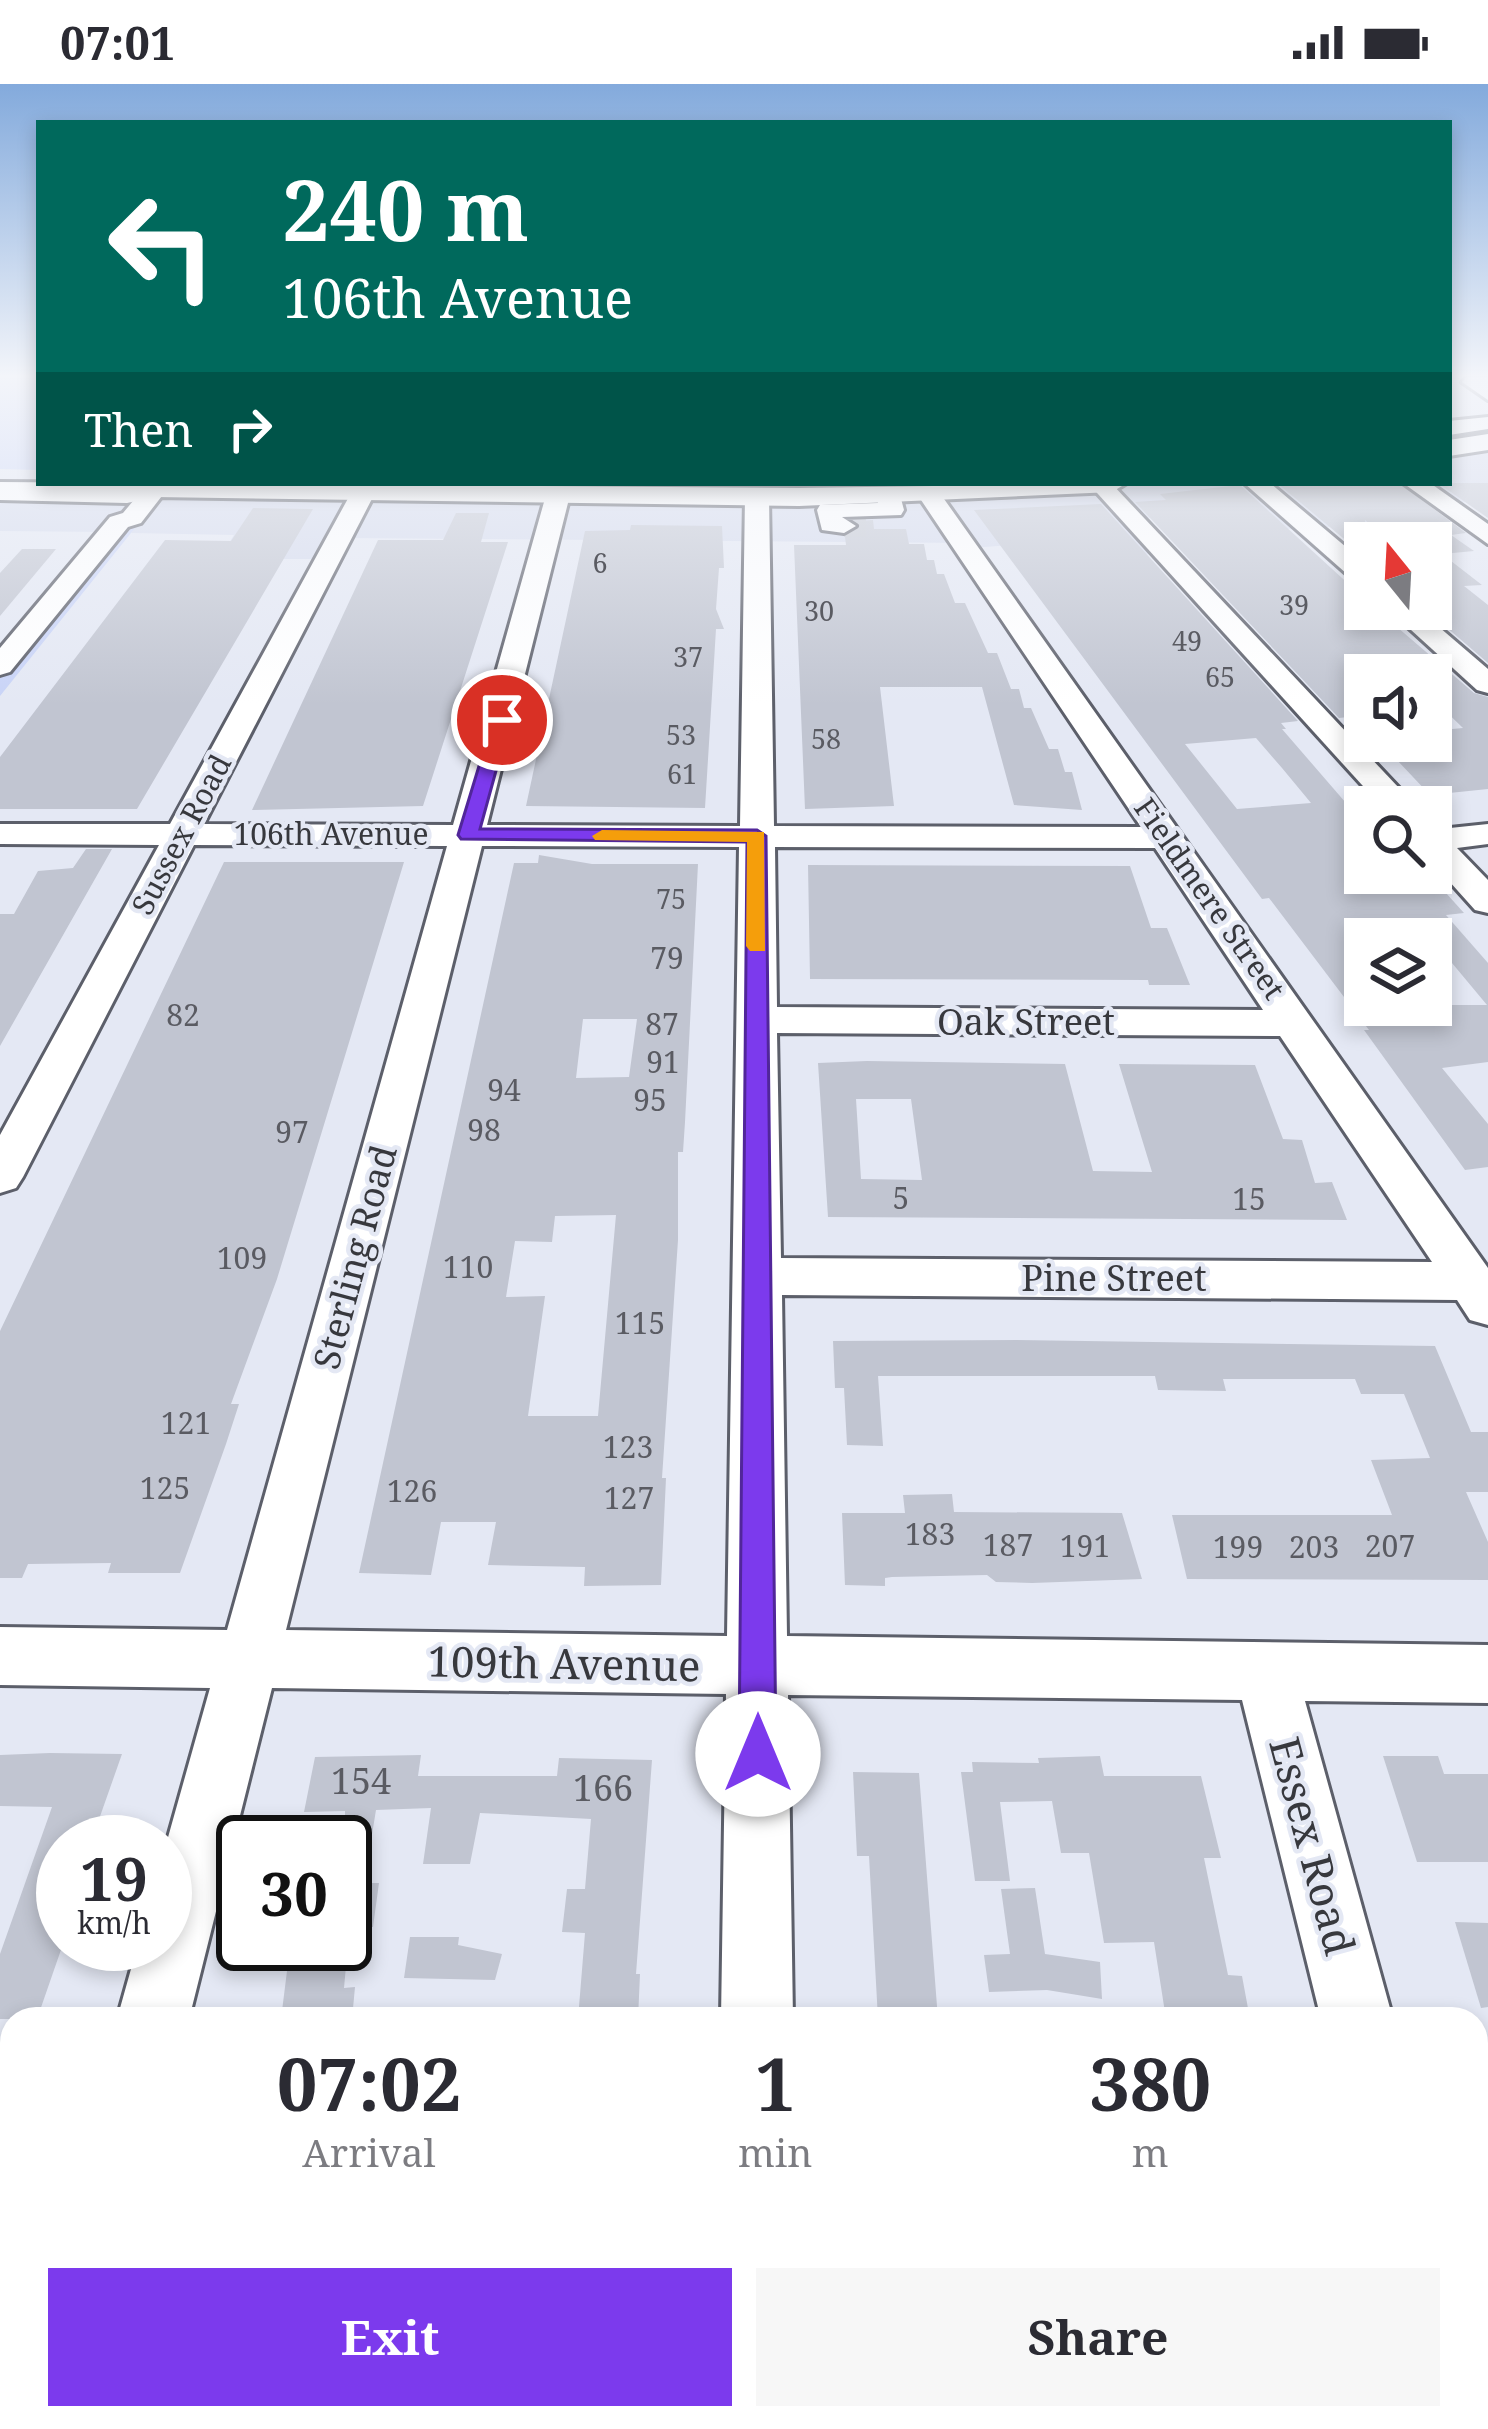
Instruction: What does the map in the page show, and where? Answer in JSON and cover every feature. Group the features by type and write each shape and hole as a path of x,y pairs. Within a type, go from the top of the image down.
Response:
{"main road":[{"path":"0,491 127,494 149,486"},
{"path":"190,486 558,496 778,518 884,513 1028,486"}],"street":[{"path":"0,666 42,630 139,523 133,518 152,486"},
{"path":"1102,486 1380,786"},
{"path":"1260,486 1344,558"},
{"path":"1420,486 1488,536"},
{"name":"Sussex Road","path":"0,1178 362,493"},
{"name":"Sterling Road","path":"156,2007 558,496"},
{"name":"Fieldmere Street","path":"936,504 1479,1293"},
{"path":"757,2007 757,836 778,518"},
{"path":"0,696 42,630"},
{"path":"1426,630 1488,684"},
{"name":"106th Avenue","path":"0,834 1167,838"},
{"path":"1452,838 1488,834"},
{"path":"1452,863 1488,902"},
{"name":"Oak Street","path":"757,1020 1294,1023"},
{"name":"Pine Street","path":"758,1276 1479,1293"},
{"name":"109th Avenue","path":"0,1656 1488,1674"},
{"name":"Essex Road","path":"1266,1672 1354,2007"}],"shaded area":[{"path":"942,486 1488,486 1488,500 1456,503 1428,495 1361,501 1387,522 1315,528 1228,531 1210,514 1139,519 1168,553 1084,559 1068,541 971,548 967,543 343,538 331,559 219,559 234,535 131,533 138,523 110,532 0,531 0,491 888,495"},
{"path":"119,522 139,523 0,696 0,666"}],"building":[{"path":"1242,486 1344,580 1344,630 1400,630 1428,654 1344,654 1344,717 1339,718 1135,502 1166,500 1160,494"},
{"path":"1281,486 1404,486 1451,522 1344,522 1344,539"},
{"path":"1443,486 1488,486 1488,518"},
{"path":"1101,504 1298,721 1281,723 1286,729 1282,729 1344,801 1344,894 1447,894 1464,913 1446,915 1449,918 1344,918 1344,997 1269,898 1262,899 974,510","holes":["1256,738 1311,803 1237,809 1185,744"]},
{"path":"253,508 313,509 137,809 0,809 0,757 165,540 231,541"},
{"path":"456,513 489,513 481,542 508,542 423,806 252,810 378,540 443,540"},
{"path":"873,520 874,529 906,529 909,544 924,544 927,560 934,560 937,574 944,574 955,603 965,603 988,653 997,653 1011,689 1019,689 1024,708 1031,708 1049,749 1058,749 1065,772 1072,772 1082,810 1014,805 982,687 880,687 894,806 805,809 794,545 846,545 845,537 860,528 857,521"},
{"path":"631,525 722,526 724,568 719,568 716,609 724,629 716,629 705,808 526,806 585,531 630,530"},
{"path":"1452,536 1474,551 1452,553"},
{"path":"22,549 56,549 0,616 0,573"},
{"path":"1452,562 1482,585 1464,586 1488,605 1488,663 1450,630"},
{"path":"1452,674 1474,693 1488,697 1488,789 1452,793 1452,786 1422,786 1399,762 1452,762 1452,729 1463,728 1452,717"},
{"path":"86,849 112,849 0,1046 0,914 14,914 38,871 73,868"},
{"path":"539,855 592,864 698,864 683,1152 678,1152 661,1585 584,1586 585,1567 488,1565 496,1522 441,1522 431,1575 359,1573 514,863 538,863","holes":["583,1019 637,1019 629,1077 576,1078","616,1215 598,1416 528,1416 545,1296 506,1297 515,1241 552,1242 555,1216"]},
{"path":"224,862 404,862 277,1279 231,1404 239,1404 180,1573 108,1573 111,1563 28,1564 22,1578 0,1578 0,1331"},
{"path":"808,865 1130,866 1151,928 1167,928 1190,985 1149,985 1148,980 810,979"},
{"path":"1452,922 1488,963 1488,1062 1442,1068 1488,1124 1488,1167 1465,1170 1364,1030 1369,1030 1366,1026 1452,1026 1452,1005 1487,1005 1452,963"},
{"path":"818,1063 1065,1064 1093,1171 1152,1172 1119,1064 1255,1065 1283,1139 1302,1140 1315,1183 1332,1182 1347,1220 828,1217","holes":["856,1099 911,1099 922,1180 861,1179"]},
{"path":"833,1341 1435,1346 1471,1432 1488,1432 1488,1492 1466,1492 1488,1542 1488,1580 1187,1579 1172,1515 1392,1515 1371,1460 1430,1458 1404,1394 1361,1394 1355,1379 1223,1379 1226,1391 1158,1390 1155,1376 878,1376 883,1446 847,1445 844,1388 835,1388"},
{"path":"952,1494 954,1512 1122,1513 1142,1579 1032,1583 996,1582 987,1575 892,1577 885,1578 885,1586 845,1585 842,1513 905,1513 903,1495"},
{"path":"122,1754 101,1815 49,1815 52,1807 0,1806 0,1755"},
{"path":"421,1755 418,1776 557,1776 559,1758 652,1760 636,1974 640,1974 639,2007 579,2007 585,1933 562,1932 567,1889 585,1889 591,1819 480,1813 470,1864 423,1864 431,1808 376,1810 372,1834 372,1815 304,1812 315,1757"},
{"path":"1100,1756 1104,1776 1201,1776 1221,1858 1204,1858 1228,1975 1242,1976 1248,2007 1164,2007 1154,1942 1104,1943 1089,1853 1061,1853 1052,1801 1000,1802 1010,1881 975,1881 961,1772 973,1772 972,1762 1039,1763 1038,1758"},
{"path":"1383,1756 1438,1756 1444,1774 1488,1774 1488,1862 1417,1862"},
{"path":"853,1772 919,1773 937,2007 877,2007 869,1856 857,1856"},
{"path":"36,1852 36,1971 54,1971 41,2007 0,2007 0,1954"},
{"path":"372,1883 379,1883 373,1927"},
{"path":"1035,1888 1045,1954 1100,1962 1102,1999 1047,1990 989,1992 984,1955 1010,1954 1001,1889"},
{"path":"1455,1922 1488,1923 1488,2007 1481,2007"},
{"path":"410,1937 459,1937 458,1945 502,1954 495,1980 404,1978"},
{"path":"287,1971 346,1971 344,1988 355,1987 353,2007 282,2007"}],"tunnel":[{"path":"844,526 873,526"}],"slow traffic":[{"path":"602,836 757,836 757,946"}],"route":[{"path":"502,720 468,835 757,836 758,1754"}]}
